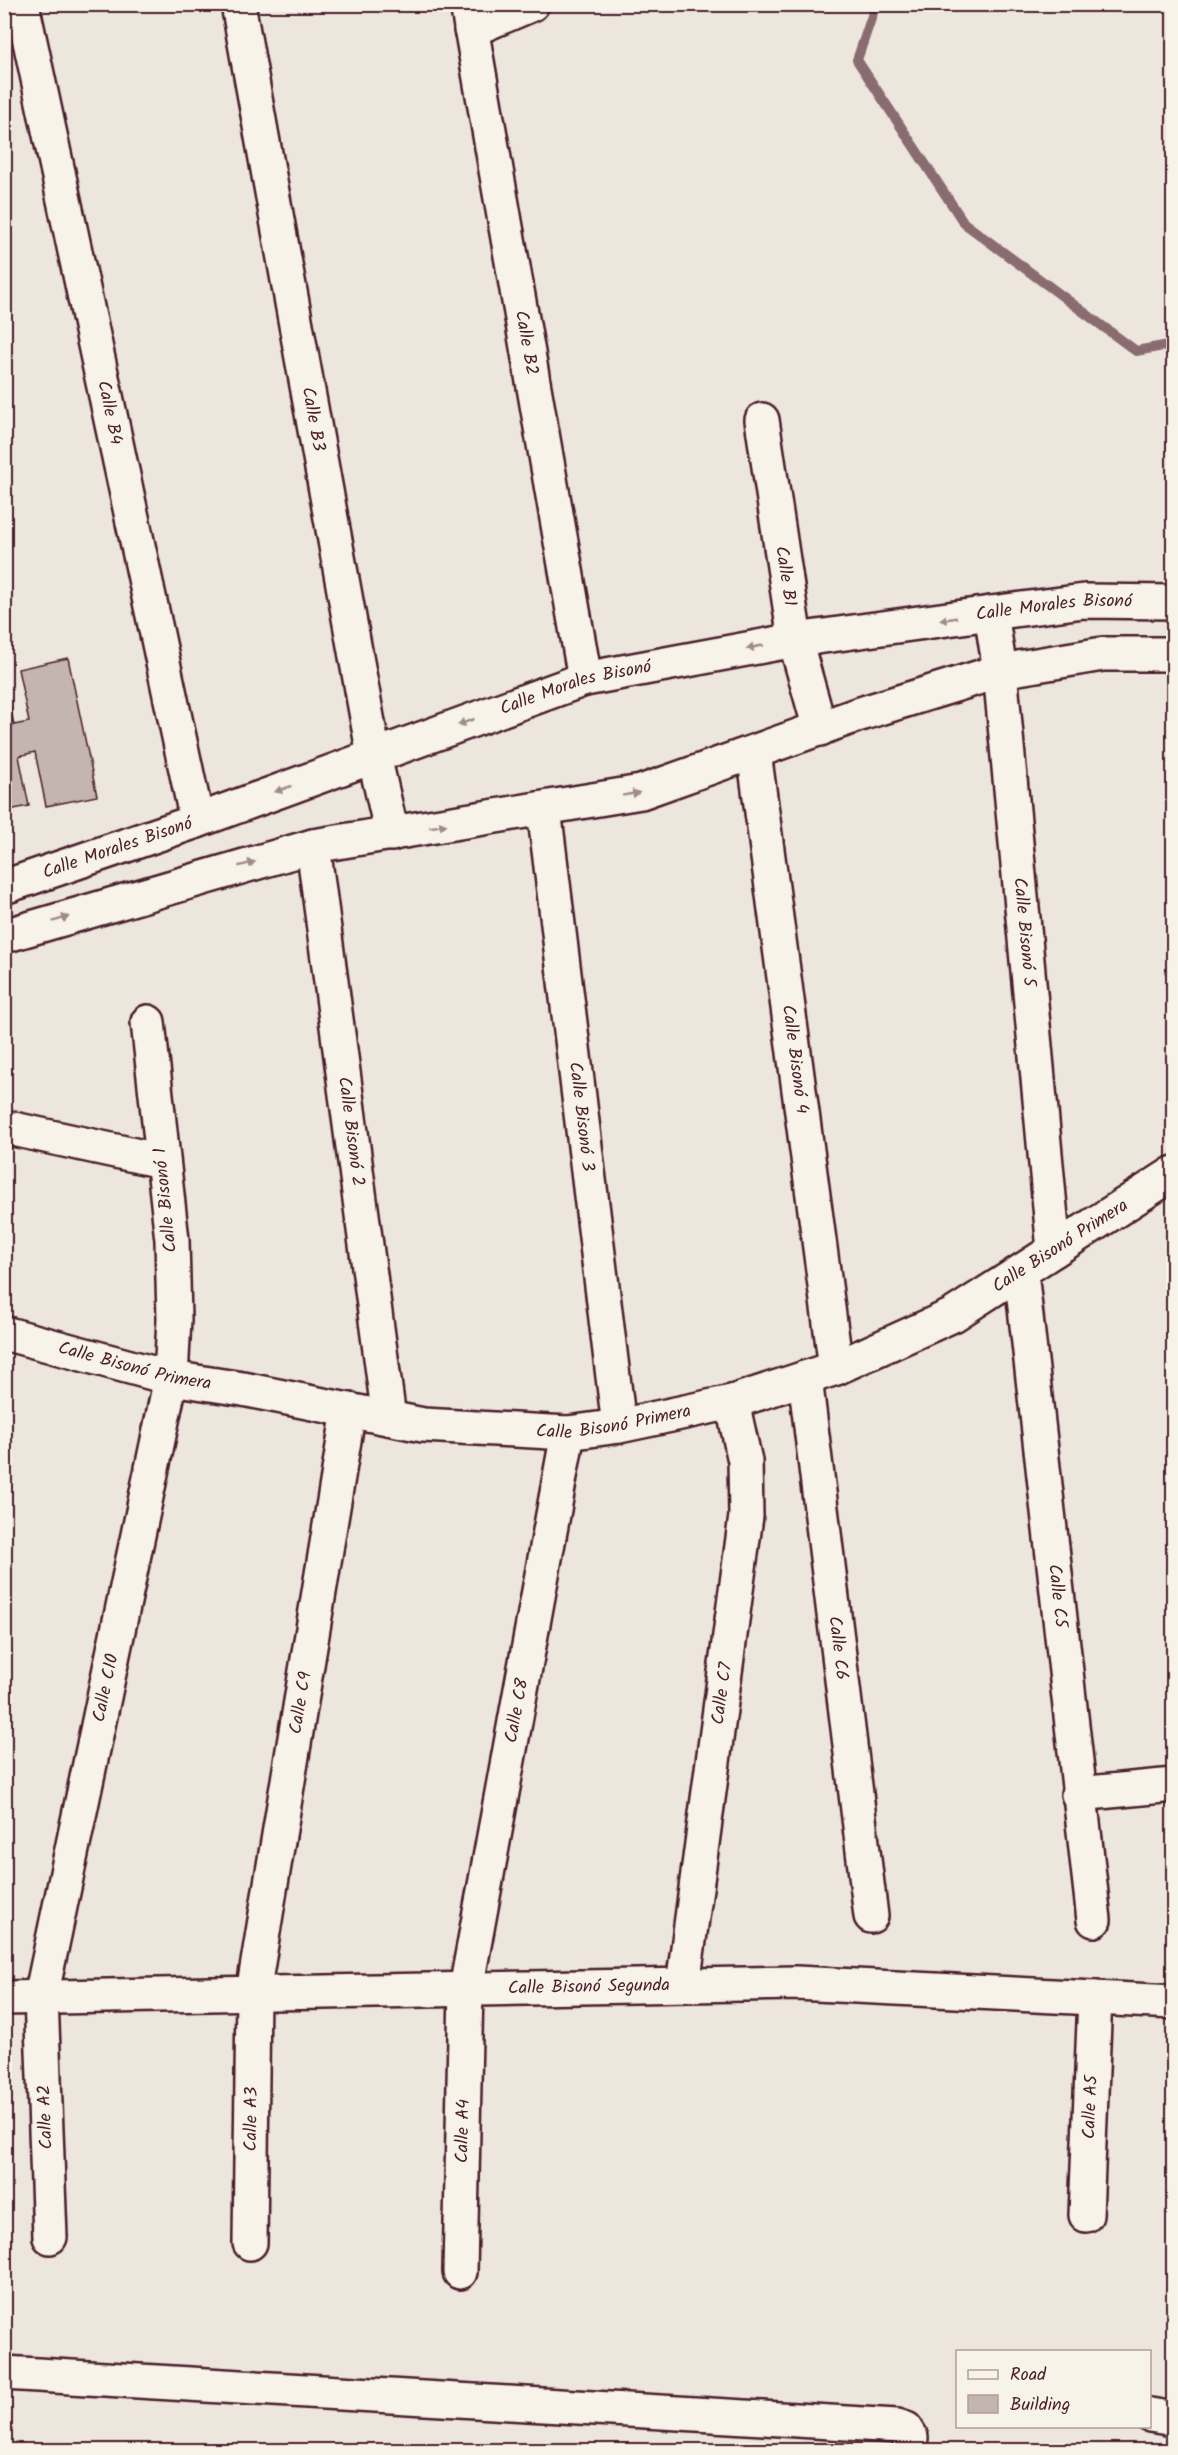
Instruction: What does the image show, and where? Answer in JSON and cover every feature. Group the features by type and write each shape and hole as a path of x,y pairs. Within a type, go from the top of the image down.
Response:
{"street":[{"name":"Calle B4","path":"22,4 197,821"},
{"name":"Calle B3","path":"237,4 374,756 392,834"},
{"path":"469,17 532,4"},
{"name":"Calle B2","path":"469,17 585,679"},
{"name":"Calle B1","path":"762,420 795,640 819,729"},
{"name":"Calle Morales Bisonó","path":"4,887 197,821 585,679 795,640 1084,601 1173,602"},
{"name":"Calle Bisonó 5","path":"991,614 1000,671 1054,1250"},
{"path":"4,936 313,846 641,792 819,729 1000,671 1103,654 1173,654"},
{"name":"Calle Bisonó 4","path":"754,752 836,1368"},
{"name":"Calle Bisonó 3","path":"544,809 619,1426"},
{"name":"Calle Bisonó 2","path":"313,846 389,1418"},
{"name":"Calle Bisonó 1","path":"148,1022 172,1240 174,1319 171,1378"},
{"path":"4,1127 162,1161"},
{"name":"Calle Bisonó Primera","path":"4,1333 171,1378 243,1389 423,1425 568,1433 619,1426 732,1402 836,1368 953,1316 1173,1173"},
{"name":"Calle C5","path":"1021,1272 1094,1920"},
{"name":"Calle C10","path":"41,1996 171,1378"},
{"name":"Calle C6","path":"805,1378 871,1916"},
{"name":"Calle C7","path":"683,1985 746,1516 745,1461 732,1402"},
{"name":"Calle C9","path":"253,1993 349,1410"},
{"name":"Calle C8","path":"466,1989 568,1433"},
{"path":"1078,1794 1173,1785"},
{"name":"Calle Bisonó Segunda","path":"4,1998 796,1983 1173,2002"},
{"name":"Calle A4","path":"459,2272 466,1989"},
{"name":"Calle A3","path":"250,2243 253,1993"},
{"name":"Calle A2","path":"41,1996 50,2237"},
{"name":"Calle A5","path":"1086,2215 1095,1998"},
{"path":"4,2373 897,2426 906,2429 911,2437 910,2451"},
{"path":"1151,2415 1173,2419"}],"building":[{"path":"68,658 97,796 46,806 35,752 19,756 29,806 4,811 4,677 14,725 29,722 18,669"}],"waterway":[{"path":"876,4 857,60 964,223 1136,351 1174,344"}]}
